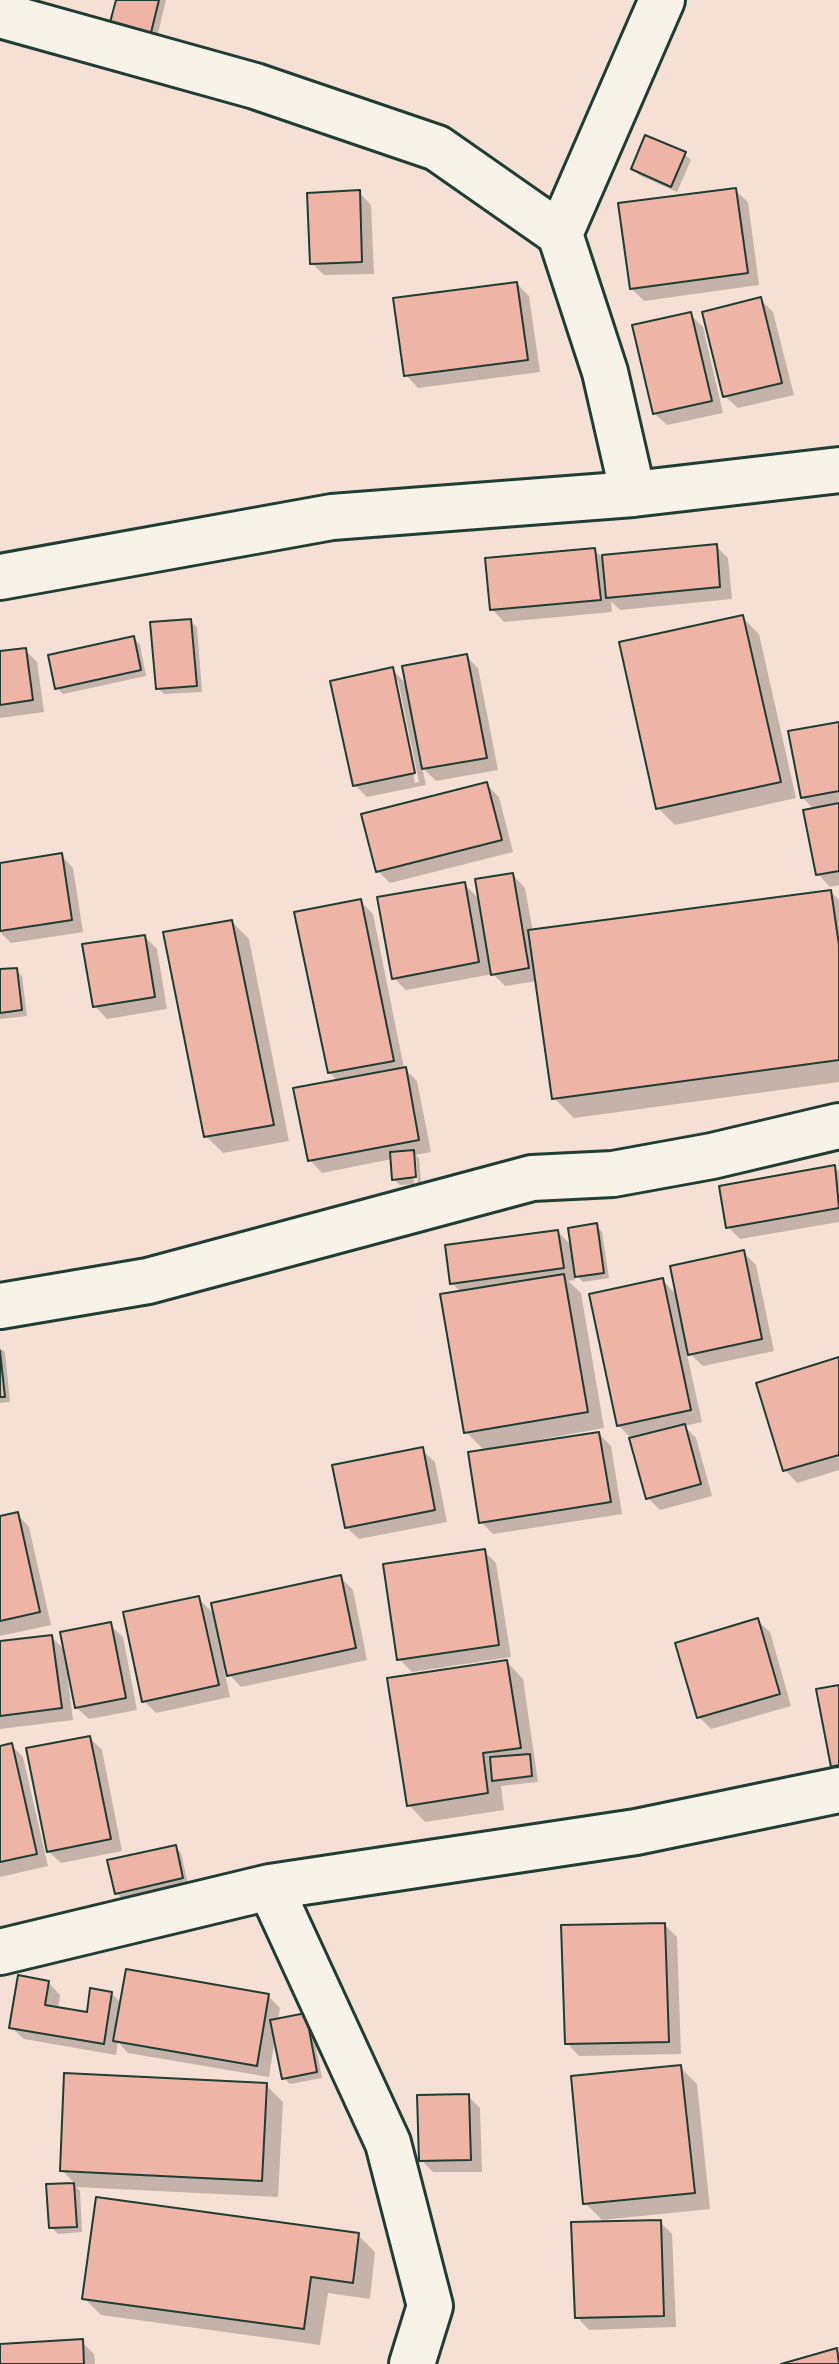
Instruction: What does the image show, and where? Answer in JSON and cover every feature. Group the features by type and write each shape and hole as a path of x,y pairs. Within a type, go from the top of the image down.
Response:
{"street":[{"path":"560,234 662,0"},
{"path":"0,15 255,86 437,148 560,234 605,372 633,494"},
{"path":"0,577 332,517 633,494 839,470"},
{"path":"0,1306 148,1281 532,1178 613,1174 712,1156 839,1126"},
{"path":"0,1952 270,1887 636,1832 839,1790"},
{"path":"270,1887 388,2143 430,2306 412,2364"}],"building":[{"path":"116,0 159,0 149,41 108,30"},
{"path":"645,135 686,152 671,187 631,169"},
{"path":"736,188 748,273 630,289 618,203"},
{"path":"360,190 362,262 310,264 307,193"},
{"path":"517,282 528,360 404,376 393,298"},
{"path":"761,297 782,383 723,397 702,312"},
{"path":"691,312 712,401 653,414 632,325"},
{"path":"717,544 720,587 606,598 602,555"},
{"path":"595,548 601,600 490,610 485,558"},
{"path":"743,615 781,782 656,809 619,642"},
{"path":"191,619 197,686 156,689 150,622"},
{"path":"134,636 141,670 55,689 48,655"},
{"path":"26,648 33,700 0,705 0,651"},
{"path":"467,654 487,758 422,769 402,666"},
{"path":"393,667 415,773 353,786 330,681"},
{"path":"839,722 839,791 801,798 788,731"},
{"path":"487,782 502,840 376,872 361,814"},
{"path":"839,803 839,871 816,875 803,810"},
{"path":"62,853 72,920 0,931 0,863"},
{"path":"513,873 529,968 491,975 475,879"},
{"path":"465,882 479,962 392,979 377,897"},
{"path":"831,890 839,945 839,1060 552,1099 528,930"},
{"path":"361,899 394,1061 328,1073 294,912"},
{"path":"232,920 274,1125 204,1137 163,932"},
{"path":"145,935 155,997 93,1007 82,944"},
{"path":"17,968 22,1010 0,1013 0,969"},
{"path":"406,1067 419,1140 308,1161 293,1088"},
{"path":"414,1150 416,1177 392,1180 390,1152"},
{"path":"835,1165 839,1208 726,1228 719,1186"},
{"path":"597,1223 604,1273 575,1277 568,1228"},
{"path":"558,1230 564,1268 450,1284 445,1245"},
{"path":"744,1250 762,1339 688,1355 670,1266"},
{"path":"564,1274 588,1412 464,1433 440,1294"},
{"path":"663,1278 691,1410 617,1426 589,1294"},
{"path":"0,1351 5,1397 0,1397"},
{"path":"839,1357 839,1455 783,1471 756,1383"},
{"path":"685,1424 701,1484 646,1499 629,1438"},
{"path":"599,1432 611,1502 479,1523 468,1452"},
{"path":"423,1447 435,1510 345,1528 332,1465"},
{"path":"18,1512 40,1612 0,1621 0,1516"},
{"path":"485,1549 499,1645 397,1660 383,1564"},
{"path":"341,1575 356,1648 227,1676 211,1603"},
{"path":"199,1596 219,1685 142,1702 123,1612"},
{"path":"758,1618 780,1694 697,1718 675,1643"},
{"path":"111,1622 126,1698 75,1708 60,1632"},
{"path":"52,1635 62,1708 0,1716 0,1641"},
{"path":"507,1660 521,1748 483,1753 488,1793 407,1806 387,1678"},
{"path":"839,1685 839,1765 831,1767 816,1689"},
{"path":"90,1736 111,1839 47,1852 26,1748"},
{"path":"12,1743 37,1854 0,1862 0,1746"},
{"path":"530,1754 532,1776 492,1781 490,1757"},
{"path":"176,1845 183,1878 115,1894 107,1860"},
{"path":"665,1923 669,2042 565,2044 561,1925"},
{"path":"126,1969 269,1994 257,2066 113,2041"},
{"path":"18,1975 49,1981 45,2005 87,2012 90,1988 112,1992 104,2044 9,2028"},
{"path":"306,2013 317,2072 282,2079 270,2020"},
{"path":"681,2065 695,2193 583,2204 571,2076"},
{"path":"64,2073 267,2083 262,2181 60,2171"},
{"path":"469,2094 471,2160 419,2161 417,2095"},
{"path":"74,2183 77,2227 49,2228 46,2184"},
{"path":"96,2197 359,2233 353,2283 311,2277 304,2329 82,2299"},
{"path":"661,2220 664,2316 575,2318 571,2222"},
{"path":"83,2339 84,2364 0,2364 0,2344"},
{"path":"837,2348 839,2364 781,2364"}]}
